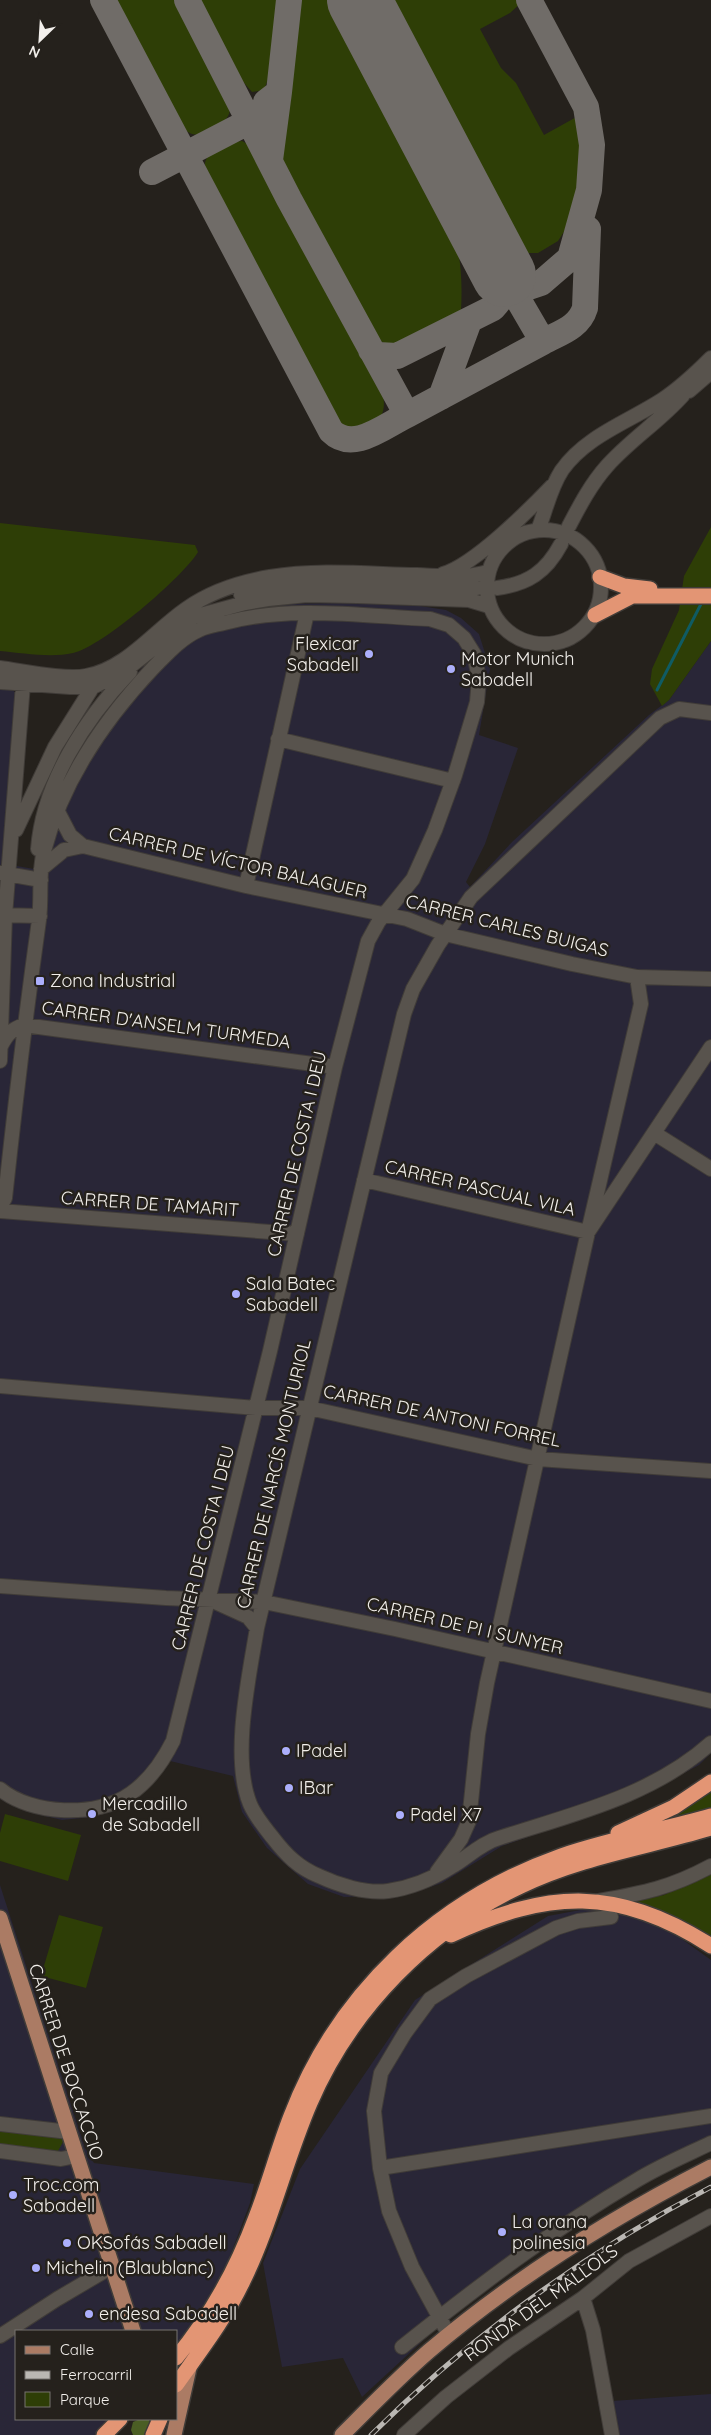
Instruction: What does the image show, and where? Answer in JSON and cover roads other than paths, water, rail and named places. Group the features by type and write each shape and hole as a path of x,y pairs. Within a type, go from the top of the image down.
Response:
{"highway":[{"path":"600,576 624,586 711,596"},
{"path":"594,615 632,596 711,591"},
{"path":"178,2357 210,2311 236,2263 257,2214 298,2098 325,2047 352,2006 400,1953 452,1911 508,1878 579,1850 669,1810 711,1782"},
{"path":"579,1850 711,1816"},
{"path":"178,2382 222,2320 244,2280 263,2235 307,2111 334,2056 379,1994 427,1946 468,1915 523,1885 563,1869 711,1828"},
{"path":"427,1946 492,1917 513,1910 562,1901 593,1902 651,1915 685,1930 711,1946"},
{"path":"104,2435 119,2420"},
{"path":"153,2435 160,2420"}],"main road":[{"name":"CARRER DE BOCCACCIO","path":"0,1918 133,2330"},
{"path":"342,2435 449,2335 561,2253 632,2209 711,2167"},
{"path":"178,2415 190,2366"},
{"path":"166,2420 173,2435"},
{"path":"173,2435 177,2420"}],"street":[{"path":"435,576 464,565 530,508 553,485 573,457 587,444 662,400 688,380 711,358"},
{"path":"497,588 517,585 538,574 553,559 564,534 590,489 608,465 667,412 683,395 711,372"},
{"path":"606,433 628,424 683,395"},
{"path":"553,485 552,508 564,534"},
{"path":"538,530 553,485"},
{"path":"538,530 564,534 574,539 588,551 600,576 600,598 594,615 584,628 569,639 542,645 524,641 509,633 497,621 489,606 486,589 488,572 495,556 506,544 521,534 538,530"},
{"path":"0,668 71,677 86,676 98,672 134,652 171,621 208,595 270,577 326,573 465,578 488,572"},
{"path":"0,682 70,687 95,686 127,669 193,617 216,603 284,586 310,584 477,588"},
{"path":"193,617 245,603 308,595 469,600 489,606"},
{"path":"246,886 307,613"},
{"name":"CARRER DE COSTA I DEU","path":"0,1789 8,1796 36,1807 62,1810 100,1808 130,1795 164,1759 174,1741 256,1408 335,1067 368,942 384,915 413,879 435,830 477,702 479,678 474,654 464,638 449,625 430,619 307,613 248,617 199,630 175,646 110,718 83,759 57,810 43,854 41,874"},
{"path":"12,842 55,747 95,686 102,677 127,663 154,642 171,621"},
{"path":"0,1207 5,1198 24,1025 40,916 41,874 37,860 39,835 46,803 68,755 110,694 144,657"},
{"path":"0,1061 2,915 5,874 12,842 23,684"},
{"name":"CARRER DE NARCÍS MONTURIOL","path":"711,713 679,709 660,718 471,897 445,934 413,989 404,1014 257,1628 246,1692 242,1741 243,1776 250,1804 286,1856 306,1871 328,1880 360,1889 386,1892 432,1878 497,1839 580,1814 656,1782 681,1768 711,1743"},
{"path":"278,739 452,781"},
{"name":"CARRER DE VÍCTOR BALAGUER","path":"57,810 70,835 83,846"},
{"name":"CARRER DE VÍCTOR BALAGUER","path":"41,874 64,850 83,846 246,886 384,915"},
{"path":"5,874 41,874"},
{"path":"2,915 40,916"},
{"name":"CARRER CARLES BUIGAS","path":"384,915 407,920 445,934 572,964 637,977 711,979"},
{"path":"432,1878 455,1849 469,1821 478,1734 494,1651 641,1004 637,977"},
{"name":"CARRER D'ANSELM TURMEDA","path":"1,1046 6,1035 14,1028 24,1025 335,1067"},
{"path":"588,1232 711,1047"},
{"path":"654,1133 711,1169"},
{"name":"CARRER PASCUAL VILA","path":"364,1180 588,1232"},
{"name":"CARRER DE TAMARIT","path":"0,1211 297,1234"},
{"name":"CARRER DE ANTONI FORREL","path":"0,1386 256,1408 309,1408 538,1459 711,1470"},
{"name":"CARRER DE PI I SUNYER","path":"0,1586 264,1602 494,1651 711,1701"},
{"path":"210,1599 248,1617 257,1628"},
{"path":"593,1902 655,1890 680,1882 711,1866"},
{"path":"449,2335 438,2318 412,2267 389,2211 380,2168 374,2111 382,2073 405,2033 430,1999 466,1976 556,1928 578,1921 611,1917"},
{"path":"380,2168 711,2116"},
{"path":"0,2124 69,2132"},
{"path":"402,2348 498,2272 588,2210 638,2179 711,2143"},
{"path":"0,2151 61,2159 76,2156"},
{"name":"RONDA DEL MALLOLS","path":"404,2435 446,2397 508,2348 582,2298 629,2261 711,2216"},
{"path":"0,2336 113,2266"},
{"path":"582,2298 593,2330 612,2435"}],"waterway":[{"path":"657,690 702,602"}],"tunnel":[{"path":"561,544 569,526"},
{"path":"477,588 497,588"}],"railway":[{"path":"371,2435 449,2364 532,2298 619,2239 711,2187"}],"place":[{"name":"Flexicar Sabadell","path":"369,654"},
{"name":"Motor Munich Sabadell","path":"451,669"},
{"name":"Zona Industrial","path":"40,981"},
{"name":"Sala Batec Sabadell","path":"236,1294"},
{"name":"IPadel","path":"286,1751"},
{"name":"IBar","path":"289,1788"},
{"name":"Mercadillo de Sabadell","path":"92,1814"},
{"name":"Padel X7","path":"400,1815"},
{"name":"Troc.com Sabadell","path":"13,2195"},
{"name":"La orana polinesia","path":"502,2232"},
{"name":"OKSofás Sabadell","path":"67,2243"},
{"name":"Michelin (Blaublanc)","path":"36,2268"},
{"name":"endesa Sabadell","path":"89,2314"}]}
